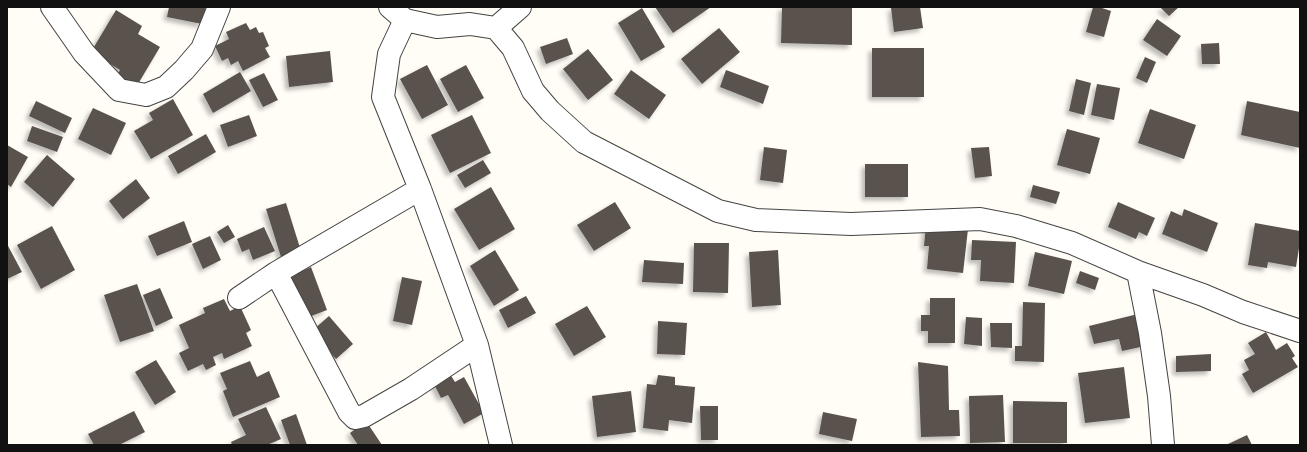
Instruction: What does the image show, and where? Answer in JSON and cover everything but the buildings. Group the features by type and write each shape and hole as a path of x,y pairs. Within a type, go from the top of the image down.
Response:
{"street":[{"path":"52,7 84,53 119,90 146,95 166,87 184,70 202,49 218,7"},
{"path":"501,445 477,345 420,189 383,97 389,54 397,14 436,26 470,24 510,14 514,48 533,92 550,111 584,142 718,211 756,220 851,224 980,220 1016,226 1072,243 1138,272 1202,295 1243,312 1300,331"},
{"path":"239,298 276,273 420,189"},
{"path":"1138,272 1150,333 1158,388 1163,445"},
{"path":"276,273 349,412 356,418 364,416 411,389 477,345"}]}
